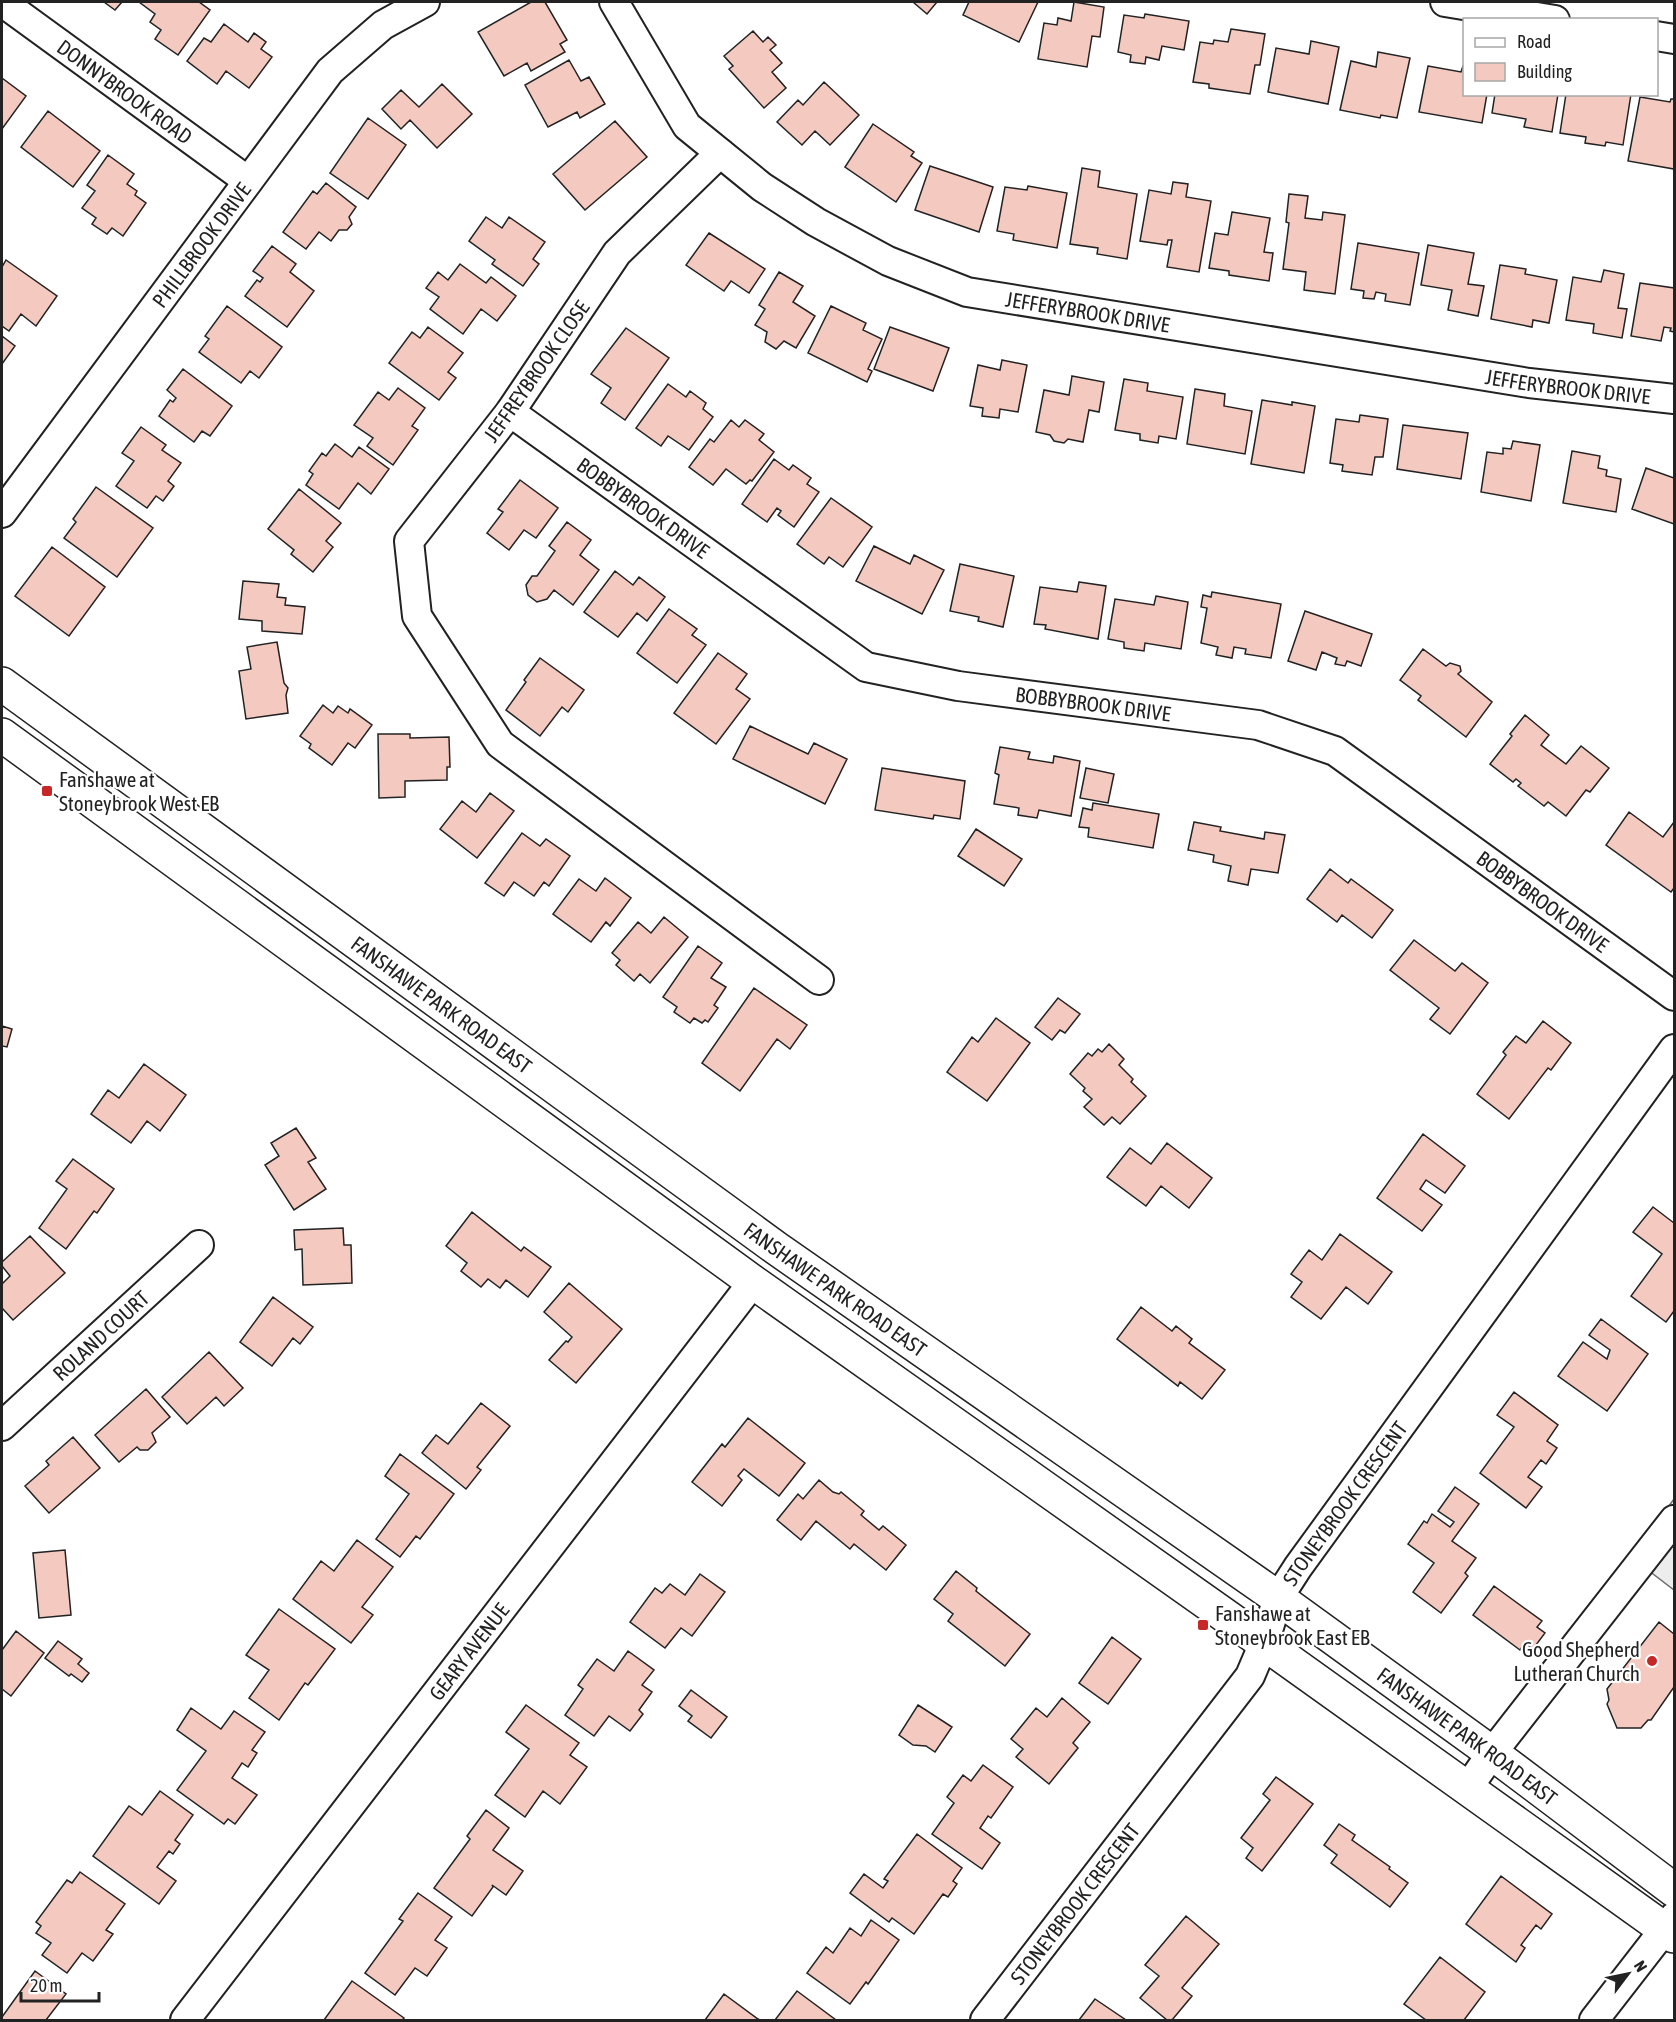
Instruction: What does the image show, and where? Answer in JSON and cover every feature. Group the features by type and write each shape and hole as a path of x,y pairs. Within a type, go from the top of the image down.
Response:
{"main road":[{"name":"FANSHAWE PARK ROAD EAST","path":"2,684 776,1248 1278,1598 1492,1753 1674,1890"},
{"name":"FANSHAWE PARK ROAD EAST","path":"2,735 753,1282 1467,1789 1672,1928"}],"street":[{"name":"DONNYBROOK ROAD","path":"2,2 248,181"},
{"name":"PHILLBROOK DRIVE","path":"2,513 330,71 383,25 425,2"},
{"name":"JEFFERYBROOK DRIVE","path":"614,2 687,126 762,187 816,222 888,261 967,292 1529,383 1674,399"},
{"path":"1445,2 1543,18"},
{"path":"1658,36 1674,39"},
{"name":"JEFFREYBROOK CLOSE","path":"720,153 617,253 510,412 409,541 417,616 500,744 819,980"},
{"name":"BOBBYBROOK DRIVE","path":"510,412 866,668 958,686 1258,725 1335,751 1674,996"},
{"name":"STONEYBROOK CRESCENT","path":"985,2020 1250,1676 1264,1643 1278,1598 1305,1557 1674,1049"},
{"name":"ROLAND COURT","path":"2,1426 199,1245"},
{"name":"GEARY AVENUE","path":"185,2020 753,1282"},
{"path":"1467,1789 1492,1753 1674,1520"},
{"path":"1594,2020 1672,1928"}],"shaded area":[{"path":"1674,1499 1674,1590 1631,1557"}],"building":[{"path":"104,2 122,2 115,10"},
{"path":"139,2 199,2 210,10 178,55 155,39 161,30 150,22 155,14"},
{"path":"531,2 545,2 567,40 560,44 565,52 531,71 527,63 504,76 478,32"},
{"path":"913,2 937,2 927,14"},
{"path":"969,2 1038,2 1019,42 963,15"},
{"path":"1074,2 1104,7 1100,37 1092,36 1087,67 1038,59 1044,23 1057,25 1058,18 1071,21"},
{"path":"1145,14 1189,21 1184,50 1162,46 1159,60 1146,57 1145,64 1130,62 1131,55 1118,52 1124,15 1144,18"},
{"path":"224,24 248,42 254,33 266,42 261,49 272,57 249,88 226,71 217,84 187,61 204,38 211,42"},
{"path":"1231,29 1265,34 1260,65 1255,65 1250,94 1209,88 1209,84 1193,82 1200,42 1213,44 1214,40 1228,42"},
{"path":"753,31 763,42 768,37 776,45 770,50 782,63 772,72 786,88 764,108 729,69 733,66 724,56"},
{"path":"1311,41 1339,47 1328,104 1268,92 1276,48 1309,54"},
{"path":"1378,52 1410,58 1397,118 1381,115 1380,118 1340,110 1351,61 1376,67"},
{"path":"569,60 581,81 589,77 605,104 580,118 577,112 548,127 525,85"},
{"path":"1428,66 1461,72 1463,66 1463,96 1487,96 1482,123 1419,112"},
{"path":"2,78 26,96 2,129"},
{"path":"824,82 859,115 830,145 815,131 802,145 777,122 798,100 803,105"},
{"path":"442,84 472,114 437,148 410,120 401,129 382,109 401,90 419,107"},
{"path":"1495,96 1558,96 1552,132 1524,127 1526,119 1492,113"},
{"path":"1566,96 1631,96 1623,145 1606,142 1605,146 1585,143 1586,137 1560,133"},
{"path":"1640,97 1670,102 1674,99 1674,169 1628,161"},
{"path":"48,111 100,151 73,187 21,147"},
{"path":"368,118 406,145 368,199 330,173"},
{"path":"615,121 647,157 585,210 553,174"},
{"path":"873,124 914,152 911,156 922,163 896,202 845,167"},
{"path":"108,155 134,174 127,184 137,191 135,195 146,203 123,236 112,228 107,234 92,224 96,218 82,208 95,191 87,185"},
{"path":"930,166 993,187 979,232 915,210"},
{"path":"1082,168 1100,171 1098,187 1137,194 1127,259 1097,254 1098,248 1070,244"},
{"path":"1173,182 1188,184 1186,197 1211,201 1199,272 1167,267 1172,240 1168,240 1167,245 1140,241 1149,190 1171,194"},
{"path":"326,183 356,207 349,217 352,224 347,230 339,230 331,241 319,232 306,249 283,232 313,191 317,194"},
{"path":"1028,186 1067,193 1057,248 1013,240 1014,234 997,231 1005,187 1027,190"},
{"path":"1289,194 1308,196 1305,218 1322,220 1323,212 1345,215 1335,294 1304,290 1306,272 1283,269 1289,223 1286,222"},
{"path":"1232,212 1270,218 1264,252 1273,253 1269,281 1229,275 1229,271 1209,268 1215,233 1228,235"},
{"path":"486,217 502,228 509,217 545,242 533,259 539,264 523,286 492,264 495,260 469,241"},
{"path":"709,233 765,269 749,293 731,281 724,291 686,265"},
{"path":"1358,243 1419,253 1410,305 1385,301 1386,294 1376,292 1374,299 1363,298 1364,291 1351,289"},
{"path":"1428,245 1474,253 1468,284 1484,286 1478,316 1448,310 1452,290 1421,285"},
{"path":"272,246 296,264 290,272 314,291 287,327 245,296 257,280 260,282 263,278 253,271"},
{"path":"6,260 57,296 36,326 21,314 9,331 2,326 2,267"},
{"path":"460,264 486,283 491,277 516,296 497,321 481,309 463,334 430,309 439,297 426,288 438,272 448,280"},
{"path":"1500,265 1526,269 1525,274 1557,280 1549,323 1533,320 1532,327 1491,319"},
{"path":"1604,270 1624,274 1618,308 1627,309 1622,338 1593,333 1594,324 1566,320 1573,277 1601,282"},
{"path":"779,272 803,286 793,302 815,316 796,348 784,341 776,349 765,342 767,332 755,325 765,309 759,305"},
{"path":"1640,283 1674,288 1674,332 1670,331 1671,328 1664,327 1661,341 1631,336"},
{"path":"227,306 282,347 259,378 250,371 241,383 199,352 209,339 205,336"},
{"path":"831,306 866,323 863,330 882,339 868,369 872,371 867,382 808,353"},
{"path":"428,327 463,353 448,372 456,378 439,400 389,363 412,332 420,338"},
{"path":"890,327 949,348 933,391 874,369"},
{"path":"626,328 669,358 625,420 601,403 611,388 591,374"},
{"path":"2,336 15,346 2,364"},
{"path":"1002,360 1027,365 1018,412 1000,409 999,418 982,416 983,408 970,406 978,365 1000,370"},
{"path":"183,369 232,406 210,436 202,431 194,442 159,416 170,400 173,402 176,398 167,390"},
{"path":"1072,376 1104,382 1099,412 1089,410 1083,442 1068,439 1064,443 1054,441 1050,435 1036,432 1044,390 1069,395"},
{"path":"1124,379 1148,383 1147,391 1183,397 1176,439 1159,436 1158,443 1140,440 1140,434 1115,430"},
{"path":"668,384 686,397 690,391 706,403 703,409 713,417 689,450 668,436 661,446 636,428"},
{"path":"398,388 425,408 412,426 418,430 393,465 367,446 373,438 354,425 378,392 389,400"},
{"path":"1195,389 1225,394 1224,406 1252,411 1245,454 1187,444"},
{"path":"1262,400 1315,406 1304,473 1251,464"},
{"path":"1360,415 1388,419 1383,457 1375,457 1372,475 1342,471 1343,465 1330,463 1336,419 1359,422"},
{"path":"731,420 739,427 745,420 764,434 759,440 774,452 752,481 746,484 726,469 713,485 689,467 710,439 714,442"},
{"path":"1403,425 1468,433 1461,479 1397,469"},
{"path":"141,427 166,445 162,450 181,463 168,481 174,486 163,501 156,496 147,508 116,486 134,461 122,453"},
{"path":"1513,441 1540,445 1531,501 1481,492 1487,452 1503,454 1503,448 1511,449"},
{"path":"335,444 352,457 359,447 389,469 371,494 358,483 339,509 306,485 313,474 309,471 322,453 326,456"},
{"path":"1572,451 1600,456 1598,468 1607,470 1606,476 1621,479 1616,512 1563,503"},
{"path":"774,459 789,470 793,465 811,478 807,484 819,492 794,527 778,515 781,511 777,508 767,522 742,504"},
{"path":"1646,468 1674,478 1674,524 1632,509"},
{"path":"520,480 558,508 536,538 524,530 509,550 487,533 503,512 498,509"},
{"path":"96,487 153,528 117,577 64,538 76,522 73,519"},
{"path":"299,489 341,523 326,541 333,547 313,572 291,554 294,550 268,529"},
{"path":"831,498 872,527 843,567 829,557 824,564 797,544"},
{"path":"567,522 591,540 580,555 599,570 573,605 554,590 547,599 537,602 528,595 526,585 532,576 537,576 555,551 549,546"},
{"path":"874,546 910,564 914,555 944,570 922,614 856,581"},
{"path":"52,547 105,587 69,636 15,596"},
{"path":"960,564 1014,576 1003,627 978,621 979,617 950,611"},
{"path":"615,571 633,585 639,577 665,597 647,621 637,613 618,637 584,612"},
{"path":"243,581 279,584 277,597 286,598 285,605 305,607 302,634 262,631 262,621 239,619"},
{"path":"1079,582 1106,586 1098,639 1045,629 1046,625 1034,624 1040,587 1077,592"},
{"path":"1212,592 1281,604 1271,658 1245,654 1246,649 1234,647 1232,658 1216,655 1218,647 1201,643 1207,608 1201,607 1203,595 1211,597"},
{"path":"1156,596 1188,602 1181,649 1145,643 1144,651 1124,648 1124,642 1108,639 1115,599 1154,605"},
{"path":"669,609 697,629 692,635 706,645 677,683 637,653"},
{"path":"1305,611 1372,634 1361,666 1347,661 1345,666 1335,664 1337,658 1322,652 1316,670 1288,661"},
{"path":"277,642 284,683 288,688 286,695 288,713 246,719 239,671 251,669 247,647"},
{"path":"1423,649 1446,666 1450,663 1460,666 1461,671 1458,674 1492,702 1466,737 1418,700 1421,696 1400,680"},
{"path":"718,653 747,674 736,689 750,699 716,744 674,713"},
{"path":"540,658 584,690 568,712 562,707 540,736 506,710"},
{"path":"323,705 333,713 338,706 348,713 350,709 372,725 355,748 348,743 332,765 309,748 311,744 300,736"},
{"path":"1525,715 1549,735 1541,745 1566,764 1581,746 1609,768 1590,792 1586,790 1566,816 1548,802 1544,806 1518,786 1521,783 1516,779 1513,782 1490,764"},
{"path":"750,726 808,754 814,743 847,759 825,804 733,759"},
{"path":"378,734 410,734 410,738 449,737 450,767 447,767 447,780 405,781 405,797 379,798"},
{"path":"1000,747 1030,752 1028,759 1053,763 1054,756 1080,761 1071,816 1039,810 1037,818 1018,815 1019,808 994,804 999,775 995,773"},
{"path":"882,768 965,781 960,819 934,815 933,819 875,810"},
{"path":"1086,768 1114,774 1108,803 1080,798"},
{"path":"490,793 514,811 477,858 440,829 462,801 476,812"},
{"path":"1093,803 1159,814 1153,848 1088,837 1089,828 1079,827 1083,808 1092,810"},
{"path":"1629,812 1663,837 1674,822 1674,888 1671,892 1606,845"},
{"path":"1194,822 1221,827 1220,831 1264,839 1265,832 1285,835 1278,873 1251,869 1248,885 1228,881 1231,866 1213,862 1214,855 1188,850"},
{"path":"976,829 1022,859 1004,886 958,856"},
{"path":"522,833 540,846 546,839 570,856 549,886 544,882 534,896 514,882 504,896 485,883"},
{"path":"1330,869 1348,883 1351,879 1393,910 1372,938 1342,915 1337,922 1307,899"},
{"path":"605,878 631,898 610,926 606,922 591,942 553,914 579,879 596,891"},
{"path":"664,917 688,937 650,983 640,974 634,981 616,965 620,960 612,953 638,922 651,933"},
{"path":"1414,940 1455,971 1462,963 1488,983 1450,1034 1430,1019 1439,1008 1390,970"},
{"path":"698,946 722,963 711,978 726,987 714,1005 718,1008 708,1022 705,1020 702,1023 694,1018 690,1023 674,1012 677,1007 663,997"},
{"path":"754,988 807,1025 790,1049 777,1039 740,1091 702,1063"},
{"path":"1058,998 1080,1014 1065,1033 1060,1030 1052,1040 1035,1027"},
{"path":"996,1018 1030,1043 987,1101 947,1072 972,1037 978,1042"},
{"path":"1543,1021 1571,1043 1551,1070 1548,1068 1509,1119 1477,1094 1506,1055 1503,1052 1516,1036 1526,1043"},
{"path":"2,1026 12,1029 7,1047 2,1046"},
{"path":"1109,1044 1124,1059 1119,1065 1133,1079 1131,1082 1146,1096 1120,1124 1112,1117 1104,1125 1084,1107 1092,1099 1083,1091 1085,1088 1070,1074 1088,1053 1092,1056 1098,1049 1102,1052"},
{"path":"144,1064 186,1095 160,1131 147,1121 131,1143 91,1114 108,1090 119,1098"},
{"path":"296,1128 316,1158 308,1162 326,1189 294,1210 265,1165 279,1156 271,1143"},
{"path":"1423,1134 1465,1166 1445,1193 1426,1180 1420,1189 1442,1205 1422,1231 1377,1198"},
{"path":"1167,1143 1212,1178 1189,1208 1161,1186 1146,1206 1107,1177 1130,1148 1151,1164"},
{"path":"73,1159 114,1189 97,1213 94,1211 66,1249 39,1228 67,1189 56,1181"},
{"path":"1653,1207 1674,1223 1674,1311 1666,1322 1631,1296 1662,1254 1633,1232"},
{"path":"472,1212 521,1251 524,1247 551,1267 528,1297 506,1280 500,1288 488,1279 481,1287 461,1271 467,1263 446,1246"},
{"path":"343,1228 344,1245 351,1245 352,1283 303,1285 302,1249 295,1250 294,1230"},
{"path":"1340,1234 1392,1272 1368,1304 1346,1287 1321,1319 1291,1297 1302,1282 1291,1274 1309,1250 1322,1260"},
{"path":"30,1236 65,1273 13,1320 2,1308 2,1284 10,1276 2,1266 2,1262"},
{"path":"569,1283 622,1329 576,1383 549,1360 572,1337 544,1312"},
{"path":"273,1297 313,1327 300,1344 293,1338 272,1366 240,1342"},
{"path":"1141,1307 1172,1331 1176,1326 1192,1339 1189,1343 1225,1370 1202,1399 1180,1382 1178,1386 1117,1339"},
{"path":"1601,1319 1648,1354 1607,1411 1558,1376 1583,1342 1607,1359 1610,1350 1589,1335"},
{"path":"209,1352 243,1388 224,1406 216,1397 187,1424 162,1397"},
{"path":"146,1389 170,1417 152,1433 156,1442 148,1450 140,1450 137,1447 119,1462 95,1435"},
{"path":"1514,1392 1558,1425 1547,1441 1557,1448 1546,1464 1541,1460 1528,1477 1542,1487 1526,1508 1480,1473 1514,1427 1497,1415"},
{"path":"481,1403 510,1426 477,1467 481,1470 466,1489 422,1453 436,1435 448,1444"},
{"path":"748,1418 805,1463 779,1496 744,1469 738,1476 742,1480 722,1506 692,1482 722,1444 725,1447"},
{"path":"73,1437 100,1468 49,1513 25,1486 49,1465 46,1461"},
{"path":"400,1454 454,1494 420,1539 416,1536 400,1557 376,1539 409,1494 385,1476"},
{"path":"819,1480 833,1492 839,1494 841,1492 864,1511 861,1515 879,1530 883,1526 906,1545 886,1570 854,1544 850,1549 816,1521 801,1540 777,1520 798,1494 803,1499"},
{"path":"1455,1487 1479,1504 1452,1541 1476,1558 1465,1573 1468,1576 1441,1613 1413,1592 1434,1563 1408,1544 1424,1521 1427,1523 1432,1514 1450,1527 1454,1522 1438,1511"},
{"path":"357,1540 393,1567 362,1607 373,1615 351,1643 293,1599 321,1561 334,1571"},
{"path":"65,1550 71,1615 39,1618 33,1553"},
{"path":"956,1571 977,1588 976,1591 1030,1634 1005,1666 948,1621 953,1614 934,1599"},
{"path":"700,1574 725,1592 692,1636 681,1628 665,1648 630,1622 655,1588 662,1593 670,1584 685,1595"},
{"path":"1494,1586 1542,1621 1537,1627 1545,1633 1533,1649 1525,1643 1520,1650 1473,1615"},
{"path":"279,1609 335,1649 308,1685 305,1683 279,1720 249,1698 269,1670 246,1655"},
{"name":"Good Shepherd Lutheran Church","path":"1659,1622 1674,1634 1674,1687 1651,1720 1648,1720 1641,1728 1617,1728 1607,1704 1609,1700 1607,1689"},
{"path":"16,1631 44,1653 11,1696 2,1689 2,1650"},
{"path":"1112,1637 1141,1659 1108,1704 1079,1683"},
{"path":"58,1641 82,1659 78,1664 89,1673 82,1682 71,1674 69,1676 45,1658"},
{"path":"628,1651 654,1670 642,1685 652,1692 639,1710 643,1714 630,1731 609,1716 594,1736 565,1715 583,1689 578,1685 597,1659 614,1671"},
{"path":"691,1690 727,1717 711,1738 688,1721 692,1716 679,1706"},
{"path":"1062,1698 1090,1722 1073,1743 1078,1748 1049,1784 1016,1757 1023,1749 1011,1739 1036,1708 1047,1717"},
{"path":"526,1705 579,1743 570,1755 587,1767 560,1804 543,1791 525,1817 495,1795 529,1749 506,1732"},
{"path":"918,1705 952,1727 935,1752 926,1746 913,1745 899,1735"},
{"path":"191,1708 221,1729 234,1711 265,1732 252,1750 257,1753 248,1767 242,1763 232,1778 257,1795 235,1824 228,1819 224,1824 177,1790 206,1751 177,1730"},
{"path":"983,1765 1013,1787 991,1818 988,1816 980,1828 1000,1843 982,1869 932,1834 954,1803 947,1797 963,1775 971,1781"},
{"path":"1276,1777 1313,1804 1262,1871 1246,1858 1253,1848 1241,1838 1270,1800 1263,1794"},
{"path":"160,1791 193,1815 175,1840 180,1844 173,1854 169,1851 157,1867 176,1881 159,1904 93,1856 129,1806 142,1815"},
{"path":"486,1810 509,1828 493,1850 523,1871 506,1895 492,1885 493,1887 472,1916 434,1888 470,1839 467,1836"},
{"path":"1339,1824 1355,1835 1352,1840 1408,1883 1390,1907 1331,1863 1337,1855 1324,1845"},
{"path":"917,1834 962,1868 953,1881 957,1884 948,1897 943,1894 914,1934 892,1918 889,1922 850,1893 864,1874 883,1888 888,1881 884,1879"},
{"path":"80,1872 125,1904 106,1930 113,1934 93,1961 82,1953 67,1973 42,1955 51,1943 36,1933 41,1926 36,1922 67,1880 72,1883"},
{"path":"1501,1876 1552,1914 1541,1929 1536,1925 1521,1945 1525,1948 1516,1962 1466,1924"},
{"path":"418,1893 452,1917 435,1940 447,1948 427,1976 415,1968 395,1995 365,1973 403,1921 399,1919"},
{"path":"1186,1916 1219,1944 1182,1988 1192,1996 1172,2020 1167,2020 1140,1998 1159,1976 1145,1965"},
{"path":"871,1920 899,1940 868,1984 866,1982 850,2004 807,1973 826,1947 833,1953 850,1928 861,1936"},
{"path":"1440,1957 1485,1992 1464,2020 1426,2020 1404,2004"},
{"path":"35,1971 66,1994 46,2020 2,2020 2,2017"},
{"path":"352,1981 404,2018 402,2020 324,2020"},
{"path":"797,1991 836,2020 775,2020"},
{"path":"724,1994 758,2019 760,2020 705,2020"},
{"path":"1095,1999 1126,2020 1079,2020"}],"place":[{"name":"Fanshawe at Stoneybrook West EB","path":"47,791"},
{"name":"Fanshawe at Stoneybrook East EB","path":"1203,1625"},
{"name":"Good Shepherd Lutheran Church","path":"1652,1661"}]}
